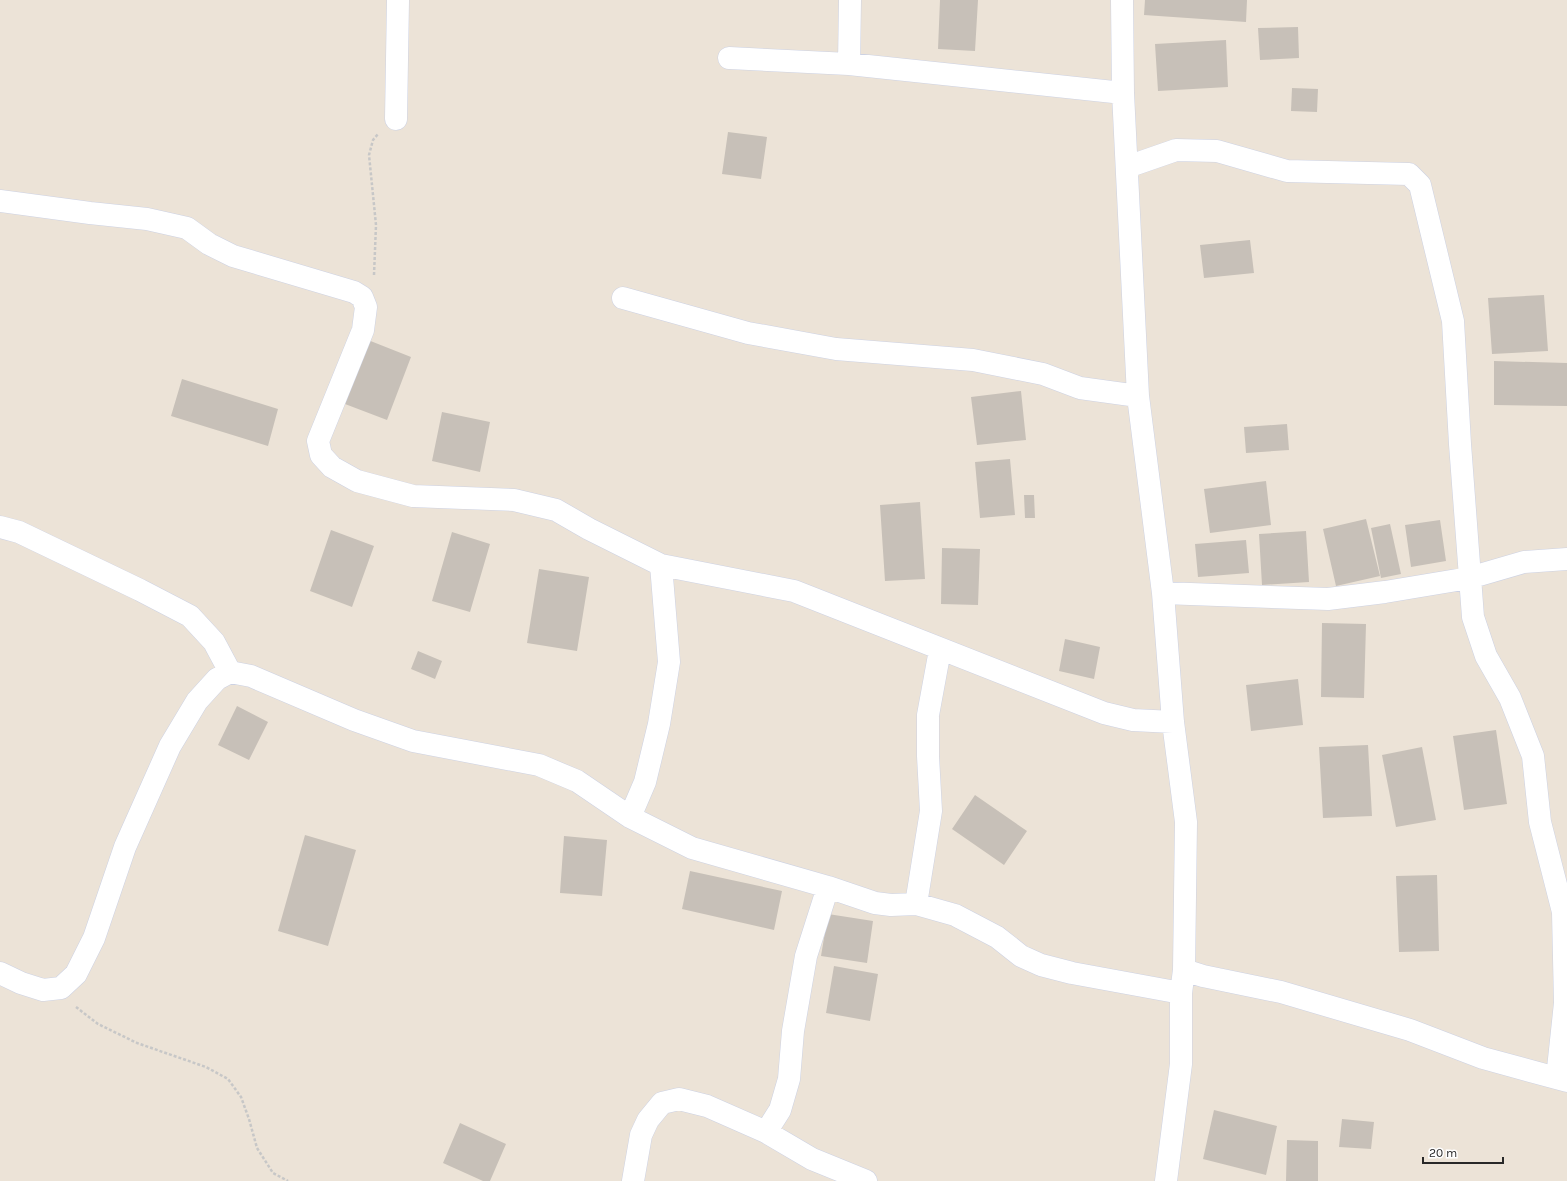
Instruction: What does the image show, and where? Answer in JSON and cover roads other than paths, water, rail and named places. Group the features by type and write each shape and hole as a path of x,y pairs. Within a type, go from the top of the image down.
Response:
{"street":[{"path":"396,119 398,0"},
{"path":"849,64 850,0"},
{"path":"1122,0 1123,93 1138,396 1163,592 1173,722 1186,822 1184,970 1181,993 1181,1064 1166,1181"},
{"path":"728,58 849,64 1123,93"},
{"path":"1127,167 1176,150 1217,151 1287,171 1409,174 1420,184 1453,321 1469,578 1473,617 1486,656 1510,698 1533,756 1540,822 1563,912 1565,1002 1562,1080 1483,1058 1410,1030 1280,992 1203,976 1184,970"},
{"path":"0,201 146,219 187,228 209,244 232,256 354,292 362,297 366,307 363,330 318,441 321,455 332,467 357,481 413,496 514,500 556,510 589,529 661,565 794,591 940,650 1104,713 1133,720 1173,722"},
{"path":"623,298 748,333 836,349 973,360 1043,374 1080,388 1138,396"},
{"path":"0,527 19,532 140,590 190,616 214,642 230,672"},
{"path":"1163,592 1328,599 1385,592 1469,578 1524,562 1567,559"},
{"path":"630,817 645,782 658,724 669,662 661,565"},
{"path":"916,904 931,811 928,756 928,716 940,650"},
{"path":"0,973 21,983 43,990 61,988 76,974 94,938 125,847 170,746 198,701 217,678 230,672 251,676 354,720 413,742 539,765 578,781 630,817 692,848 828,887 875,903 891,905 916,904 955,915 997,937 1021,956 1041,965 1072,973 1181,993"},
{"path":"766,1132 780,1110 789,1079 793,1032 806,956 828,887"},
{"path":"633,1181 641,1135 648,1120 662,1103 679,1099 707,1106 766,1132 812,1159 866,1181"}]}
